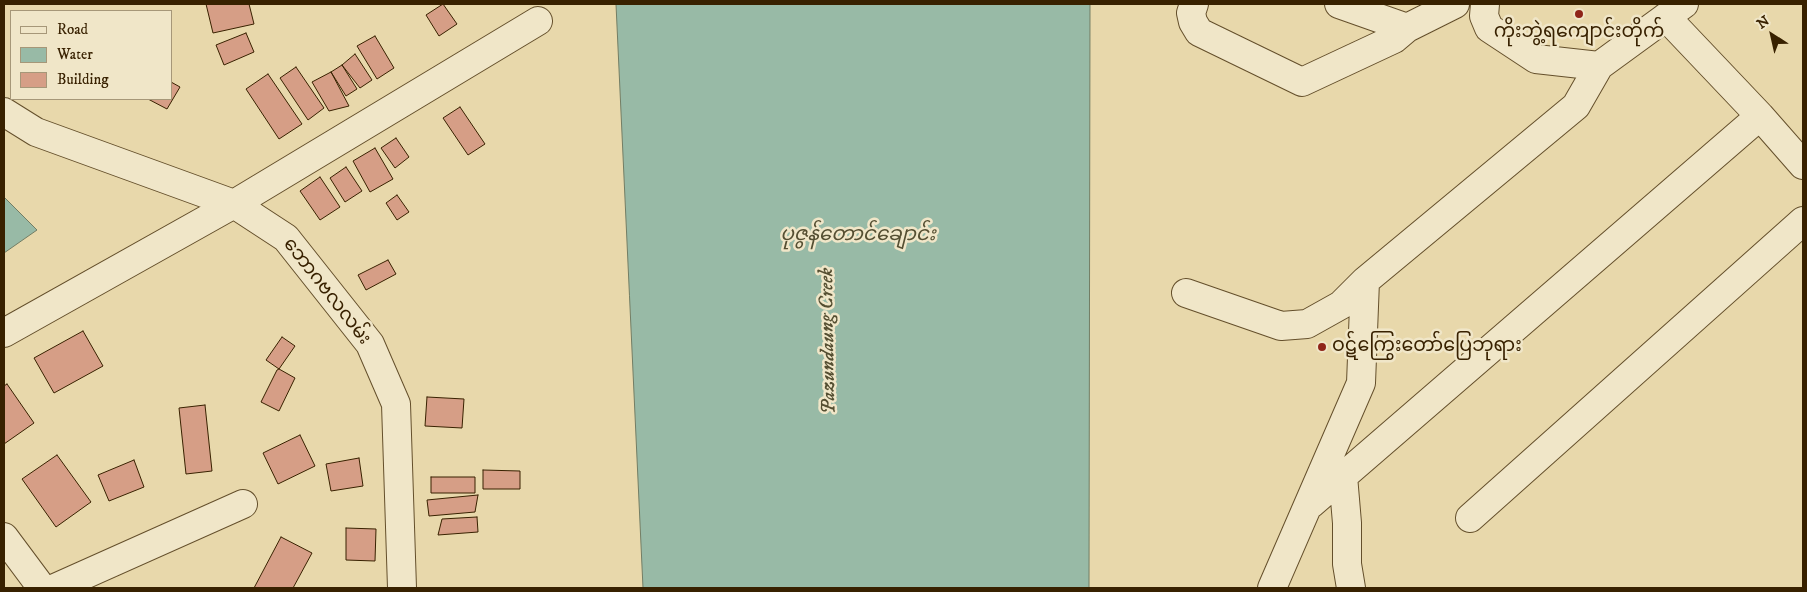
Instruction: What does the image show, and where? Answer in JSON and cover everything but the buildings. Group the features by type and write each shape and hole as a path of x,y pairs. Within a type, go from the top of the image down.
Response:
{"street":[{"path":"1194,4 1191,14 1199,32 1302,82 1394,39 1407,28 1455,4"},
{"path":"1339,4 1407,28"},
{"path":"1485,4 1484,16 1489,28 1536,59 1599,66"},
{"path":"1186,293 1281,326 1307,324 1341,306 1365,281 1576,106 1599,66 1675,10 1760,116 1803,165"},
{"path":"4,333 234,204 538,21"},
{"name":"ဘောဂဗလလမ်း","path":"4,112 36,132 234,204 286,238 370,344 396,404 402,588"},
{"path":"1306,508 1760,116"},
{"path":"1470,518 1803,221"},
{"path":"1272,588 1361,383 1365,281"},
{"path":"1343,476 1347,564 1351,588"},
{"path":"55,588 243,504"},
{"path":"4,537 42,588"}],"water":[{"name":"ပုဇွန်တောင်ချောင်း","path":"616,4 1090,4 1089,588 643,588"},
{"path":"4,197 37,230 4,253"}],"place":[{"name":"ကိုးဘွဲ့ရကျောင်းတိုက်","path":"1579,14"},
{"name":"ဝဋ်ကြွေးတော်ပြေဘုရား","path":"1322,347"}],"water label":[{"name":"Pazundaung Creek","path":"829,341"}]}
